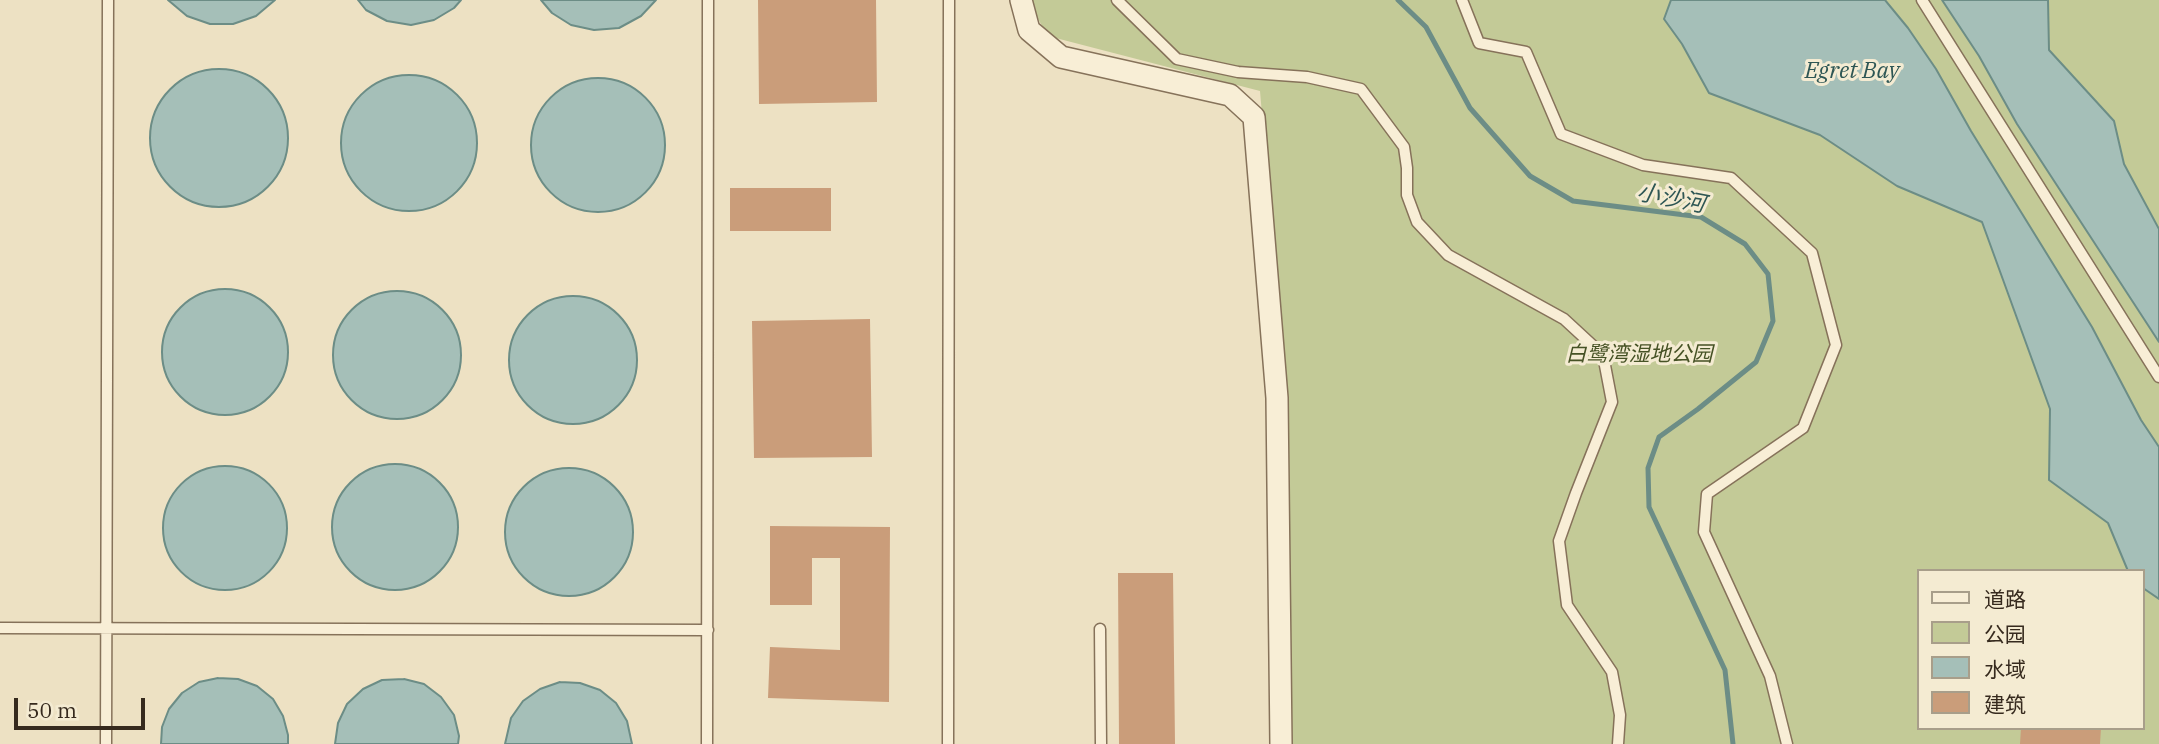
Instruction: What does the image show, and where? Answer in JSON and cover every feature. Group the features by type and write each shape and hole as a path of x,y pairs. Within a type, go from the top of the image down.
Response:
{"street":[{"path":"1021,0 1029,30 1061,57 1230,95 1254,117 1276,398 1281,744"}],"lane":[{"path":"106,744 108,0"},
{"path":"707,744 708,0"},
{"path":"948,744 949,0"},
{"path":"1117,0 1177,59 1238,72 1307,77 1362,89 1404,147 1407,195 1417,222 1448,255 1564,319 1603,355 1612,402 1559,541 1567,605 1612,672 1620,715 1618,744"},
{"path":"1462,0 1479,44 1526,52 1561,134 1643,165 1731,178 1812,253 1836,345 1802,428 1707,494 1704,532 1770,676 1787,744"},
{"path":"1922,0 2159,377"},
{"path":"0,628 708,630"},
{"path":"1100,629 1101,744"}],"green space":[{"name":"白鹭湾湿地公园","path":"1027,0 2159,0 2159,744 1292,744 1286,397 1260,91 1048,36"}],"water":[{"path":"168,0 275,0 256,16 233,24 210,24 187,16"},
{"path":"358,0 461,0 454,8 434,20 411,25 387,21 366,10"},
{"path":"541,0 656,0 641,16 619,28 594,30 571,25 552,13"},
{"name":"Egret Bay","path":"1671,0 1885,0 1936,69 1971,131 2092,327 2141,420 2159,447 2159,599 2145,589 2145,569 2127,569 2108,523 2049,480 2050,409 1982,222 1897,186 1820,135 1709,93 1682,44 1664,19"},
{"path":"1942,0 2048,0 2049,50 2114,121 2124,164 2159,229 2159,342 2017,124 1979,56"},
{"path":"219,69 245,74 268,89 283,112 288,138 283,164 268,187 245,202 219,207 193,202 170,187 155,164 150,138 155,112 170,89 193,74"},
{"path":"409,75 435,81 457,95 471,117 477,143 471,169 457,191 435,205 409,211 383,205 361,191 347,169 341,143 347,117 361,95 383,81"},
{"path":"598,78 624,83 645,98 660,119 665,145 660,171 645,192 624,207 598,212 572,207 551,192 536,171 531,145 536,119 551,98 572,83"},
{"path":"225,289 249,294 270,307 283,328 288,352 283,376 270,397 249,410 225,415 201,410 180,397 167,376 162,352 167,328 180,307 201,294"},
{"path":"397,291 422,296 442,310 456,330 461,355 456,380 442,400 422,414 397,419 372,414 352,400 338,380 333,355 338,330 352,310 372,296"},
{"path":"573,296 597,301 618,315 632,336 637,360 632,384 618,405 597,419 573,424 549,419 528,405 514,384 509,360 514,336 528,315 549,301"},
{"path":"395,464 419,469 439,483 453,503 458,527 453,551 439,571 419,585 395,590 371,585 351,571 337,551 332,527 337,503 351,483 371,469"},
{"path":"225,466 249,471 269,484 282,504 287,528 282,552 269,572 249,585 225,590 201,585 181,572 168,552 163,528 168,504 181,484 201,471"},
{"path":"569,468 593,473 614,487 628,508 633,532 628,556 614,577 593,591 569,596 545,591 524,577 510,556 505,532 510,508 524,487 545,473"},
{"path":"218,678 238,679 257,686 273,699 283,716 288,744 161,744 162,727 169,709 182,693 199,682"},
{"path":"404,679 424,684 441,697 454,715 458,744 335,744 338,723 347,704 363,689 382,680"},
{"path":"560,682 580,683 600,690 616,703 627,721 632,744 505,744 511,718 523,701 540,689"}],"building":[{"path":"758,0 876,0 877,102 759,104"},
{"path":"730,188 831,188 831,231 730,231"},
{"path":"870,319 872,457 754,458 752,321"},
{"path":"770,526 890,527 889,702 768,698 770,647 840,650 840,558 812,558 812,605 770,605"},
{"path":"1118,573 1173,573 1175,744 1119,744"},
{"path":"2021,730 2101,730 2100,744 2020,744"}],"waterway":[{"name":"小沙河","path":"1398,0 1426,27 1470,108 1530,176 1573,201 1701,217 1745,244 1768,274 1773,321 1756,362 1659,437 1648,468 1649,507 1725,670 1733,744"}]}
